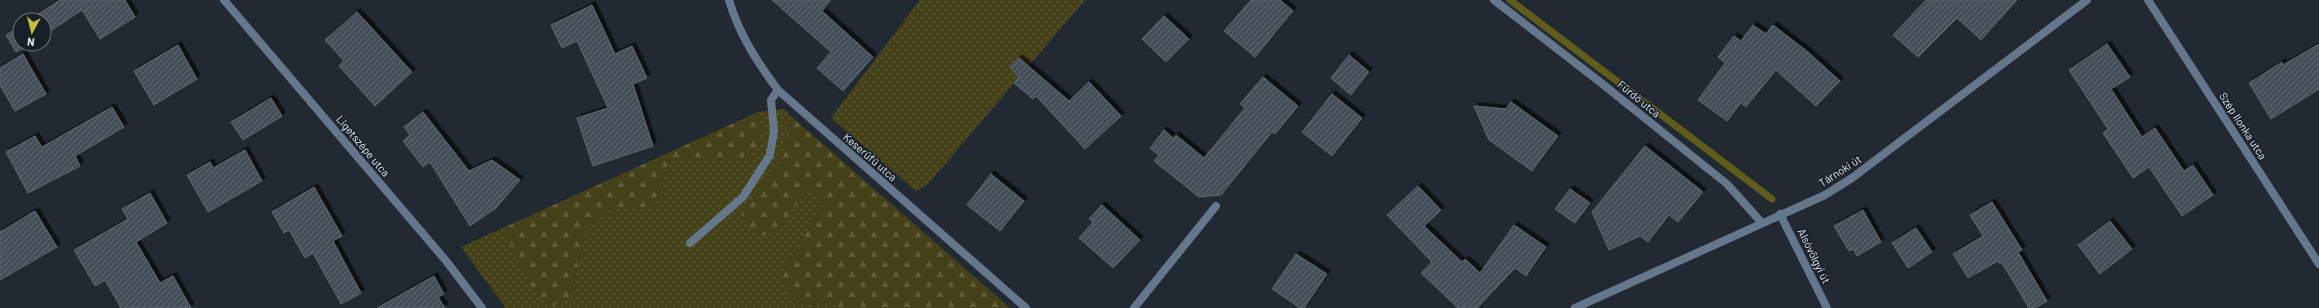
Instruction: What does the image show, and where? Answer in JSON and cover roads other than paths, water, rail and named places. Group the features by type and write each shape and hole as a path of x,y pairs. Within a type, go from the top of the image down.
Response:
{"street":[{"name":"Ligetszépe utca","path":"224,0 447,262 482,308"},
{"name":"Keserűfű utca","path":"729,0 735,20 753,56 778,90 1026,308"},
{"name":"Fürdő utca","path":"1494,0 1600,82 1727,184 1762,223"},
{"name":"Tárnoki út","path":"1575,308 1780,214 1825,195 1852,178 2087,0"},
{"name":"Szép Ilonka utca","path":"2148,0 2319,264"},
{"path":"690,242 743,197 770,155 774,131 771,100 778,90"},
{"path":"1134,308 1216,206"},
{"name":"Alsóvölgyi út","path":"1780,214 1827,308"}],"waterway":[{"path":"1510,0 1772,199"}]}
